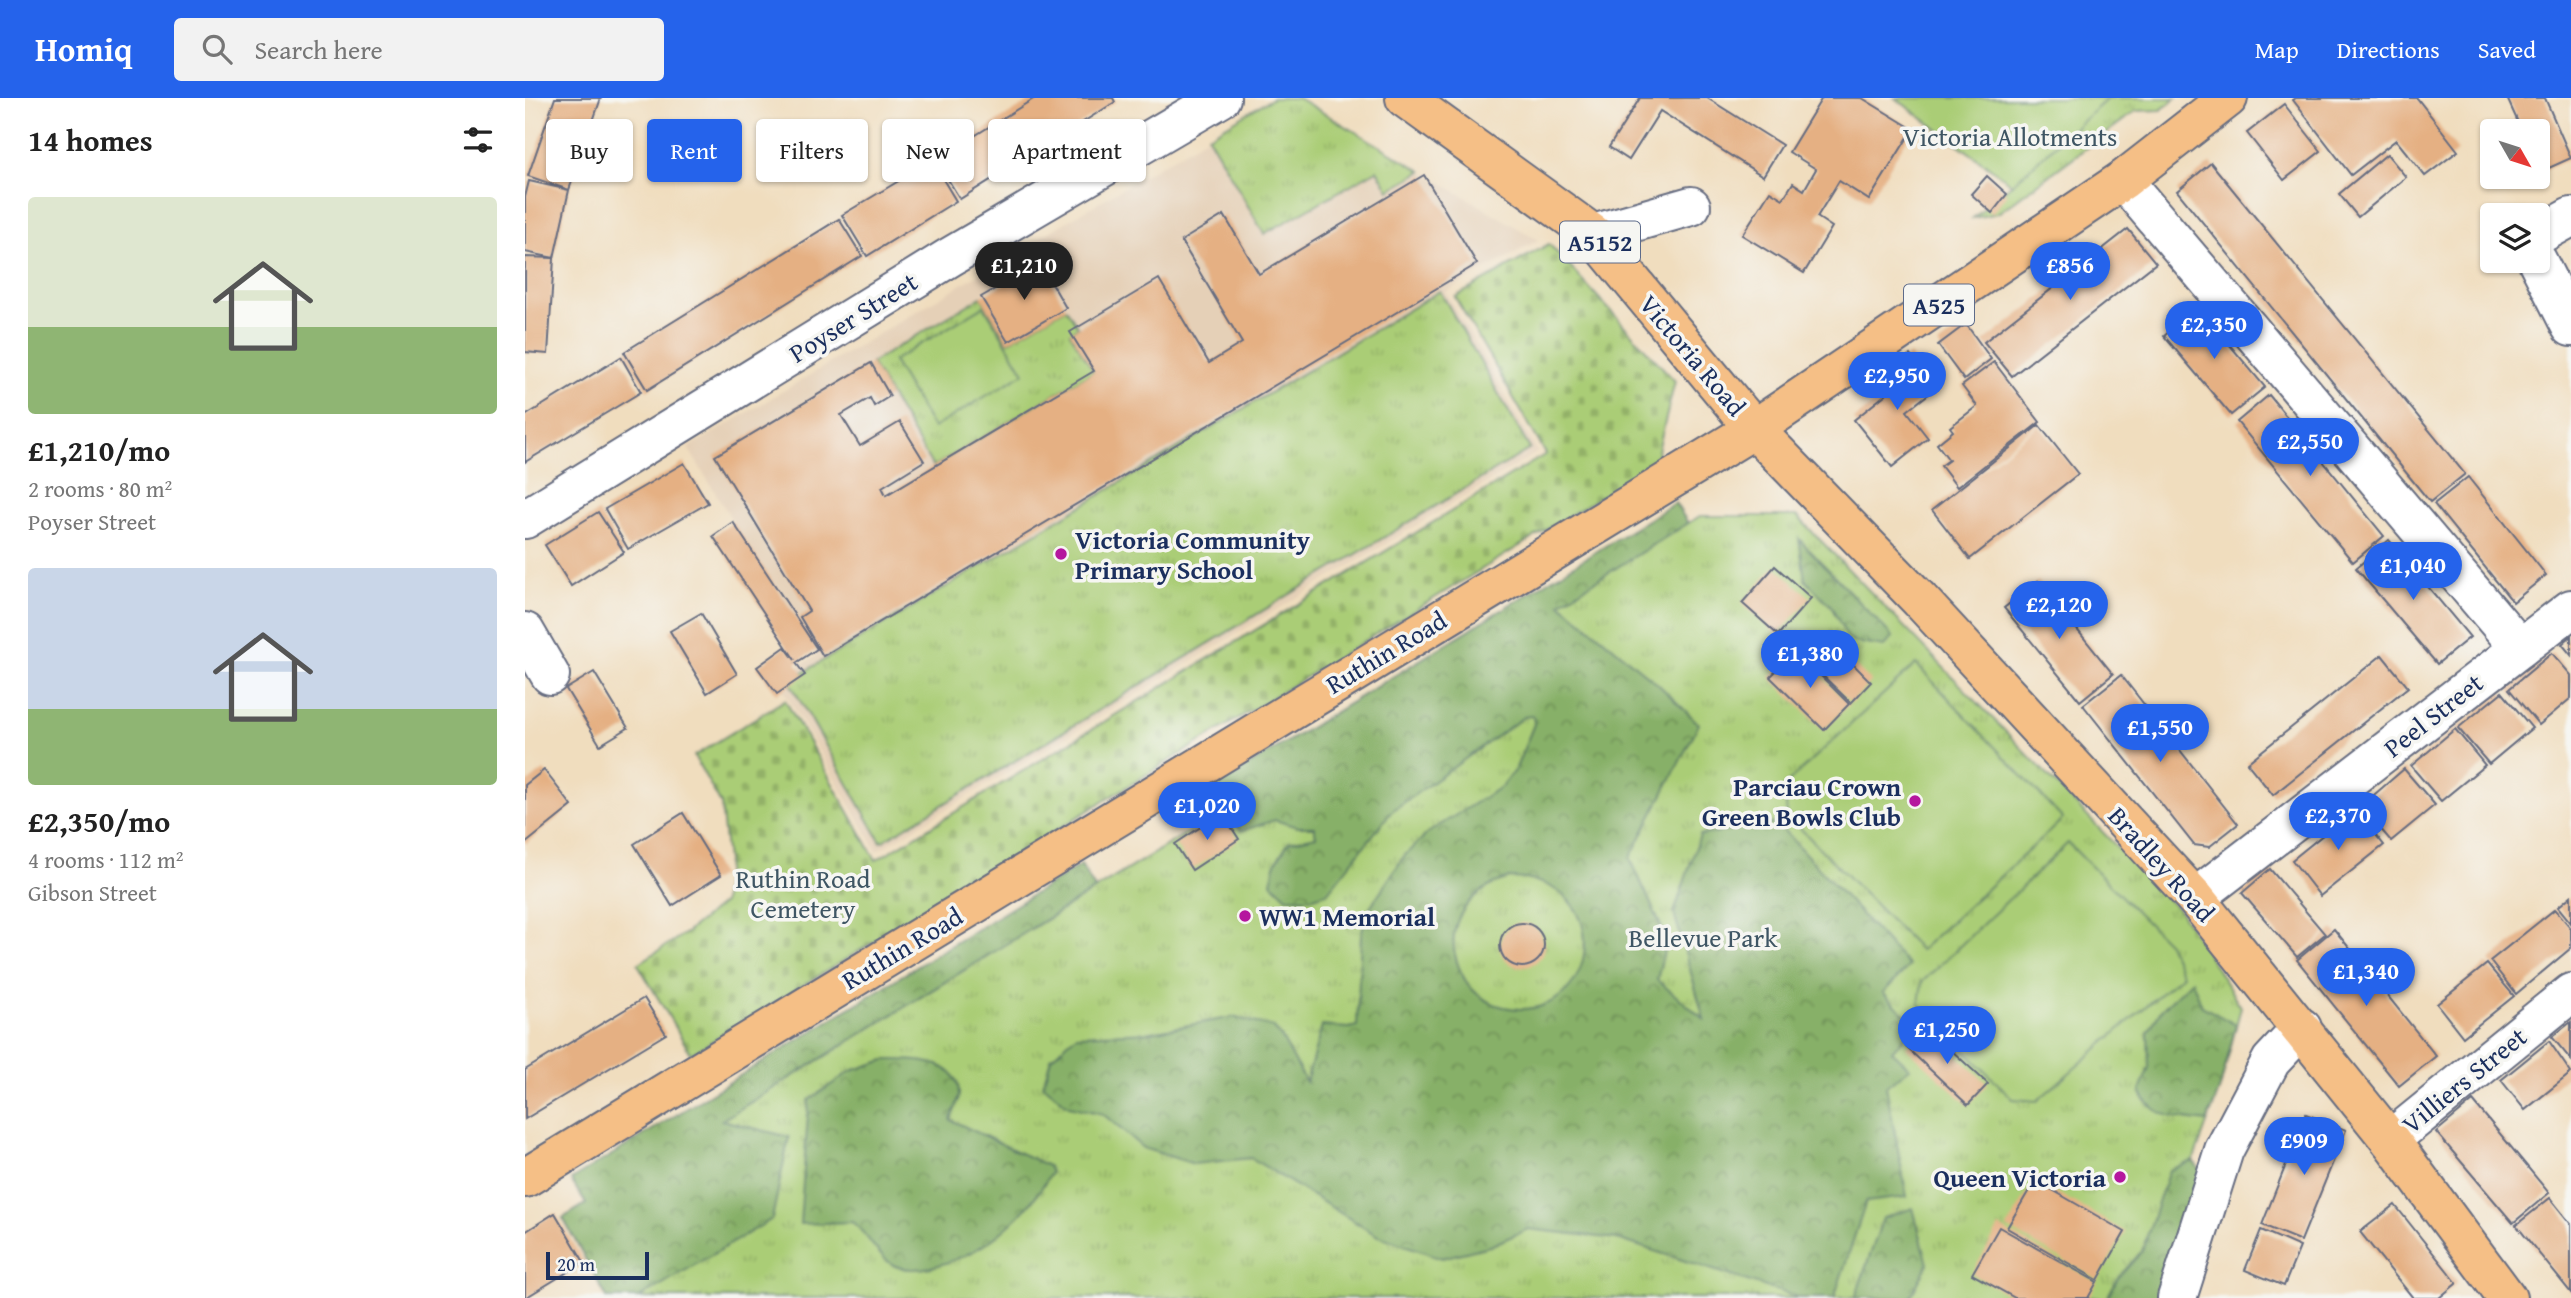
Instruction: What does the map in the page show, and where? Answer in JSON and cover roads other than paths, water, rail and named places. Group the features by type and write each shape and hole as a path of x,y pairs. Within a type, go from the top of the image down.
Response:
{"main road":[{"name":"Victoria Road","path":"1405,98 1593,234 1754,429"},
{"name":"Ruthin Road","path":"525,1178 1754,429 2123,180 2228,98"},
{"name":"Bradley Road","path":"1754,429 1920,600 2195,898 2390,1140 2507,1298"}],"street":[{"name":"Poyser Street","path":"525,519 950,257 1221,98"},
{"path":"2123,180 2519,648"},
{"path":"1593,234 1691,206"},
{"path":"2550,229 2571,217"},
{"path":"2544,273 2571,327"},
{"name":"Peel Street","path":"2195,898 2571,609"},
{"path":"525,632 549,674"},
{"name":"Villiers Street","path":"2390,1140 2571,993"},
{"path":"2177,1298 2224,1150 2271,1061 2302,1028"}],"place":[{"name":"Victoria Community Primary School","path":"1061,554"},
{"name":"Parciau Crown Green Bowls Club","path":"1915,801"},
{"name":"WW1 Memorial","path":"1245,916"},
{"name":"Queen Victoria","path":"2120,1177"}],"park label":[{"name":"Victoria Allotments","path":"2010,136"},
{"name":"Ruthin Road Cemetery","path":"803,893"},
{"name":"Bellevue Park","path":"1703,937"}]}
